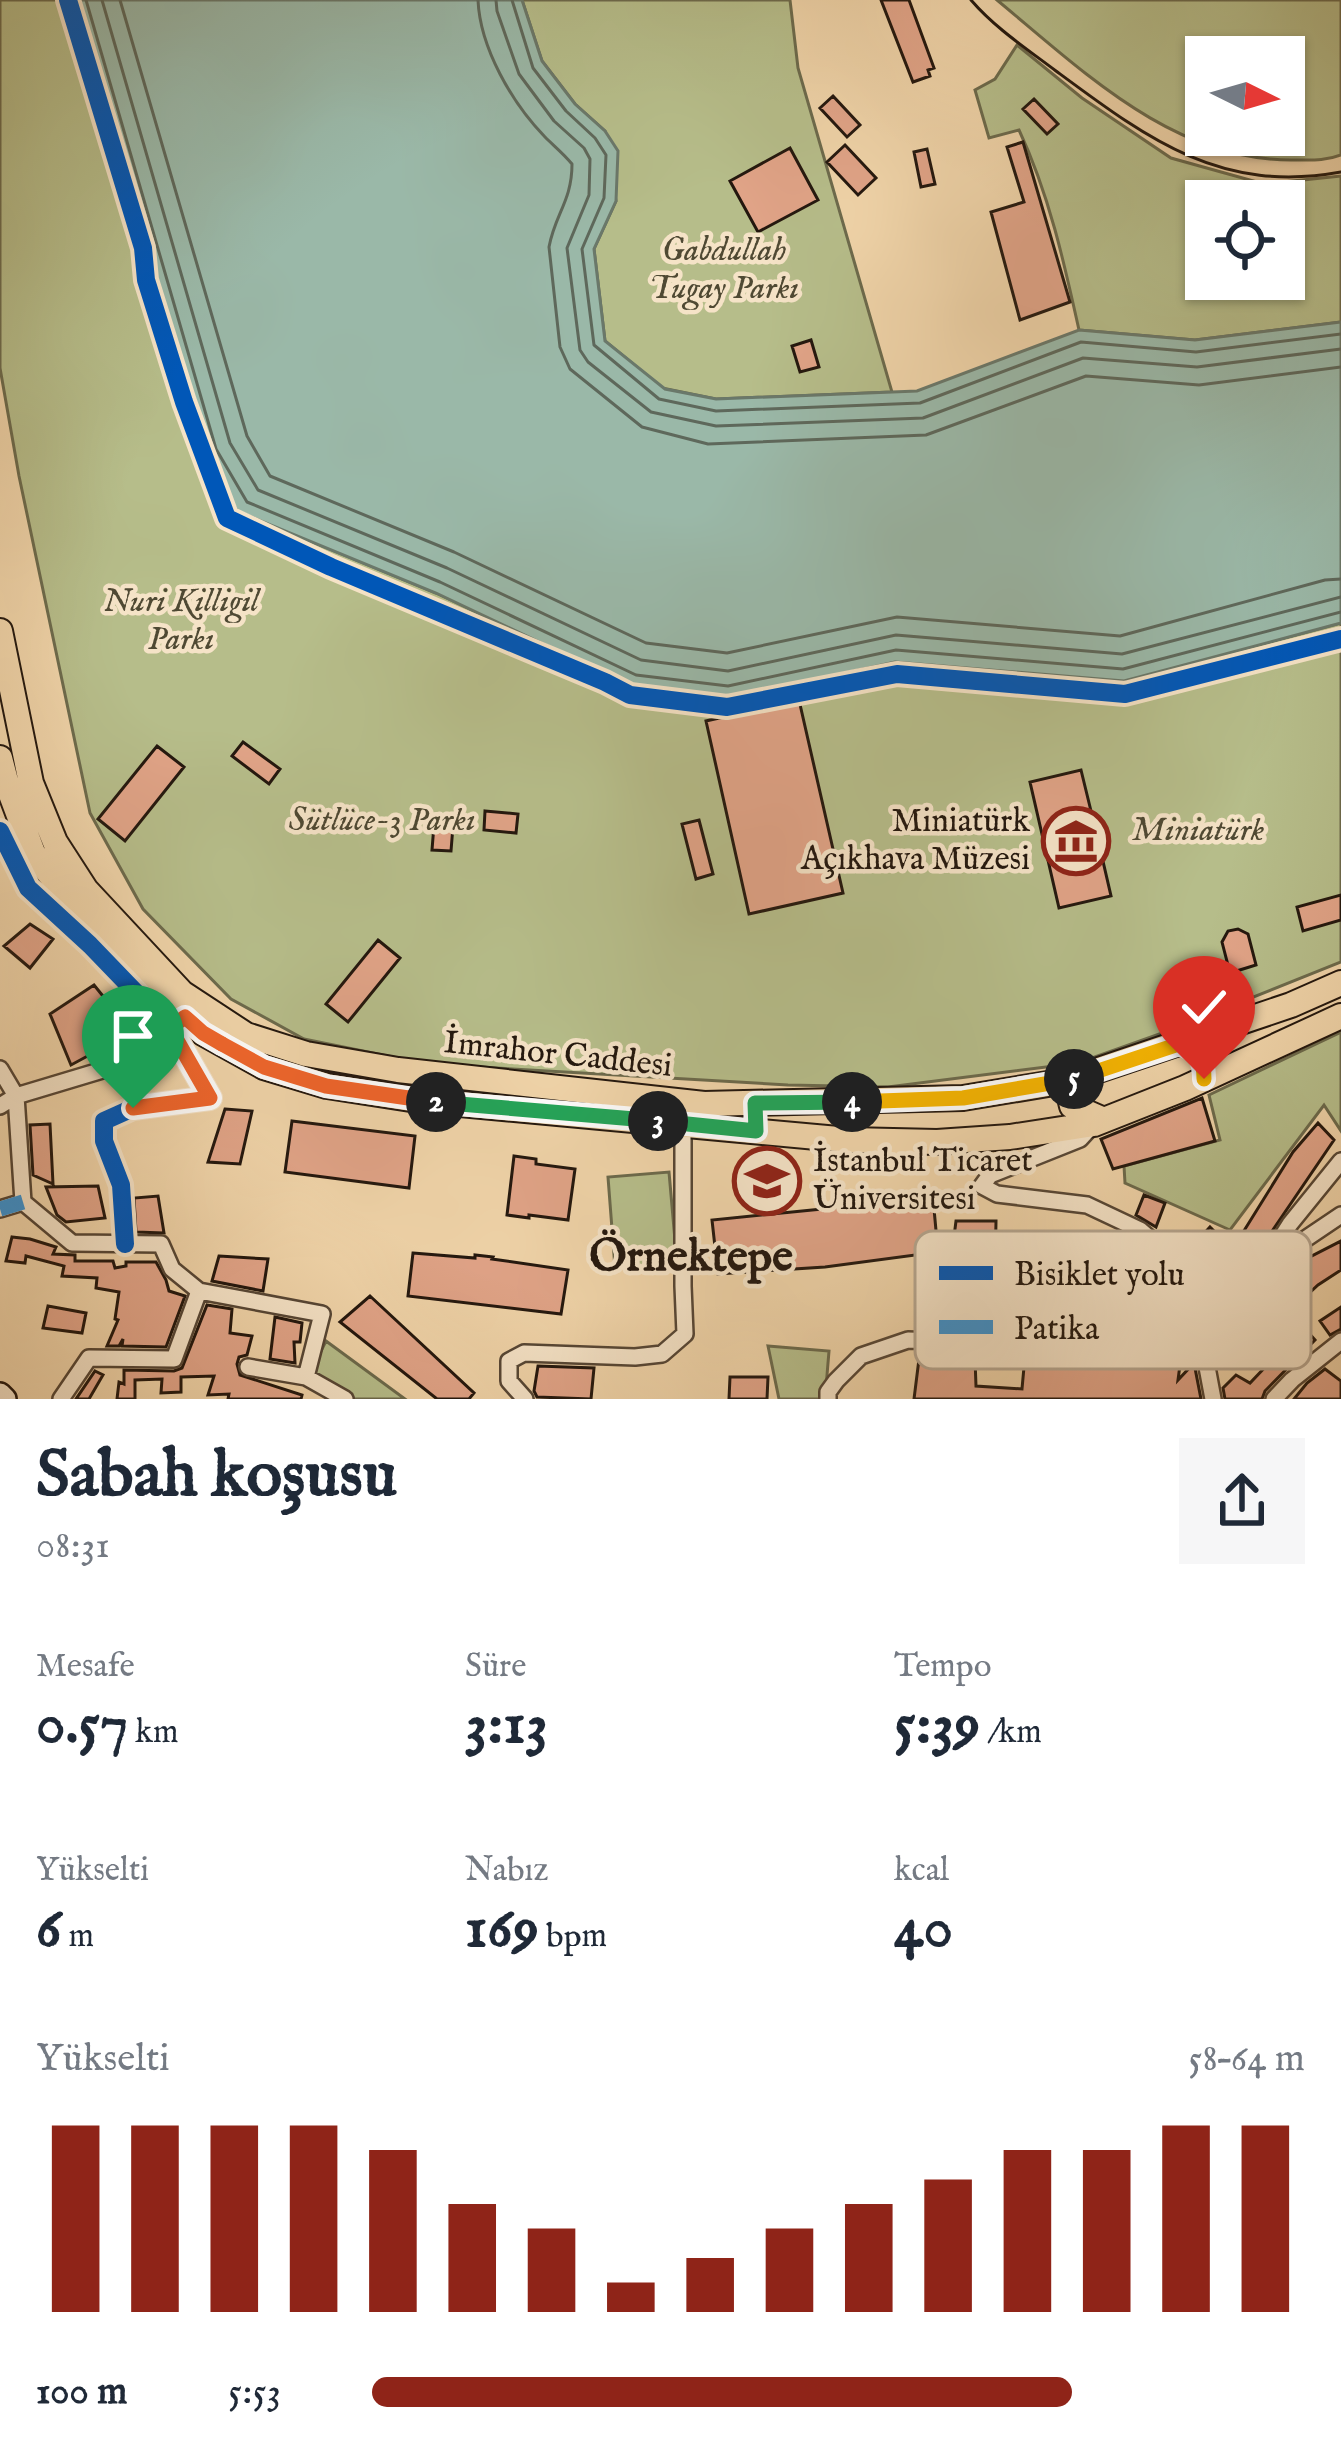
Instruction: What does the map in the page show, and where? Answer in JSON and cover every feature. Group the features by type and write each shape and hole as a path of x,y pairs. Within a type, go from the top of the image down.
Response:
{"main road":[{"name":"İmrahor Caddesi","path":"0,631 31,783 23,826"},
{"name":"İmrahor Caddesi","path":"0,758 33,853 94,930 160,997 177,1023 264,1067 326,1086 417,1100 848,1139 937,1142 1010,1137 1099,1122 1341,1016"},
{"name":"İmrahor Caddesi","path":"23,826 55,842 86,890 182,993 246,1035 306,1054 398,1070 704,1104 963,1098 1066,1081 1341,983"},
{"path":"1179,1044 1195,1050 1204,1061 1204,1079"},
{"path":"1066,1081 1072,1106 1099,1122"},
{"path":"755,1103 756,1131"}],"street":[{"path":"0,1106 16,1096 116,1066 177,1023 210,1098 133,1108 104,1121 104,1141 122,1185 125,1244"},
{"path":"0,1069 16,1096 23,1202 72,1243 161,1244 172,1269 199,1292 322,1314 306,1377"},
{"path":"1099,1122 1080,1139 990,1174 982,1186 997,1194 1087,1205 1140,1230"},
{"path":"525,1399 509,1381 509,1361 524,1353 662,1354 686,1334 683,1124"},
{"path":"1286,1231 1341,1161"},
{"path":"0,1209 23,1202"},
{"path":"1311,1235 1341,1215"},
{"path":"62,1399 89,1358 174,1359 199,1292"},
{"path":"828,1399 836,1381 861,1356 915,1340"},
{"path":"1311,1364 1341,1341"},
{"path":"248,1367 306,1377 345,1399"},
{"path":"1207,1369 1213,1399"},
{"path":"1274,1399 1305,1369"},
{"path":"836,1381 844,1399"}],"green space":[{"name":"Sütlüce-3 Parkı","path":"0,0 73,0 206,454 238,511 436,593 632,686 728,699 895,662 1124,681 1341,623 1341,962 1078,1063 888,1087 427,1064 304,1039 231,999 143,909 90,813 0,368"},
{"name":"Gabdullah Tugay Parkı","path":"522,0 790,0 798,68 892,392 716,399 662,388 605,341 594,249 616,201 605,131 575,104 542,61"},
{"path":"997,0 1341,0 1341,155 1295,160 1247,156 1305,156 1305,36 1185,36 1185,135 1098,83"},
{"path":"1017,45 1082,98 1171,158 1250,180 1185,180 1185,300 1305,300 1302,180 1341,176 1341,322 1195,340 1079,330 1030,154 1019,130 989,138 975,90 995,79"},
{"path":"1341,1032 1341,1131 1324,1105 1230,1230 1125,1183 1124,1166 1220,1140 1209,1095"},
{"path":"669,1172 677,1263 615,1268 608,1177"},
{"path":"326,1341 405,1399 348,1399 310,1373"},
{"path":"768,1346 829,1351 825,1399 779,1399"}],"water":[{"path":"73,0 522,0 542,61 618,151 616,201 594,249 605,341 665,389 716,399 917,391 1079,330 1195,340 1341,322 1341,623 1124,681 895,662 729,699 632,686 436,593 237,511 206,454"}],"building":[{"path":"881,0 909,0 934,68 928,70 930,76 913,82"},
{"path":"833,96 860,125 847,137 820,108"},
{"path":"1034,99 1058,124 1047,134 1023,109"},
{"path":"1023,142 1070,302 1020,320 991,212 1024,202 1007,147"},
{"path":"845,145 876,178 858,195 827,162"},
{"path":"790,148 818,200 758,232 730,181"},
{"path":"927,149 935,184 921,187 914,152"},
{"path":"811,340 819,367 800,372 792,346"},
{"path":"799,700 843,893 749,914 706,721"},
{"path":"243,742 280,769 269,784 232,756"},
{"path":"157,746 184,767 125,841 98,819"},
{"path":"1081,770 1091,811 1081,813 1092,859 1102,857 1111,896 1059,908 1030,782"},
{"path":"485,811 518,814 516,833 484,830"},
{"path":"699,820 713,874 696,879 682,824"},
{"path":"434,825 453,826 451,851 432,850"},
{"path":"1341,895 1341,920 1303,931 1297,907"},
{"path":"30,924 53,939 30,968 4,946"},
{"path":"1228,931 1248,934 1256,965 1230,973 1222,942"},
{"path":"378,940 400,958 348,1022 326,1004"},
{"path":"94,985 132,1032 71,1065 50,1014"},
{"path":"1202,1098 1215,1141 1113,1169 1101,1139"},
{"path":"225,1109 252,1111 240,1164 208,1162"},
{"path":"292,1121 415,1136 409,1188 285,1172"},
{"path":"1318,1123 1334,1140 1272,1231 1244,1231 1293,1152"},
{"path":"50,1124 53,1184 33,1175 30,1125"},
{"path":"514,1156 575,1169 568,1220 507,1215"},
{"path":"98,1186 105,1218 66,1222 57,1215 46,1187"},
{"path":"1144,1195 1165,1203 1156,1227 1136,1215"},
{"path":"158,1196 164,1233 136,1232 134,1198"},
{"path":"933,1198 936,1231 915,1231 915,1255 718,1274 712,1220"},
{"path":"956,1221 996,1221 996,1231 955,1231"},
{"path":"12,1237 56,1247 53,1254 75,1255 75,1261 113,1261 115,1268 126,1262 156,1262 169,1291 185,1296 166,1347 122,1346 123,1339 119,1346 107,1346 118,1320 119,1292 96,1288 97,1278 62,1276 64,1266 26,1256 25,1263 6,1261"},
{"path":"1341,1241 1341,1270 1311,1292 1311,1256"},
{"path":"413,1253 475,1255 568,1270 561,1314 408,1296"},
{"path":"219,1256 268,1259 263,1291 212,1281"},
{"path":"370,1296 474,1393 469,1399 437,1399 340,1322"},
{"path":"207,1305 232,1309 230,1333 252,1336 247,1355 239,1357 240,1375 302,1395 301,1399 208,1395 214,1376 181,1377 181,1392 161,1393 162,1379 135,1380 135,1399 117,1399 124,1370 182,1368"},
{"path":"48,1306 86,1313 82,1333 43,1328"},
{"path":"1341,1307 1341,1329 1330,1335 1320,1321"},
{"path":"275,1317 302,1323 300,1342 294,1342 295,1363 270,1359"},
{"path":"538,1366 594,1368 591,1399 537,1397"},
{"path":"918,1369 975,1369 976,1386 1022,1389 1024,1369 1179,1369 1178,1380 1188,1369 1195,1369 1201,1399 914,1399"},
{"path":"1263,1369 1287,1369 1262,1399 1225,1399 1223,1388 1236,1375 1250,1383"},
{"path":"1325,1369 1341,1381 1341,1399 1294,1399 1307,1383"},
{"path":"95,1371 103,1375 89,1399 76,1399"},
{"path":"730,1377 768,1377 767,1399 729,1399"}],"tram line":[{"path":"971,0 1012,38 1122,119 1188,155 1258,175 1341,172"}],"marked path":[{"path":"0,1209 23,1202"}],"cycle path":[{"path":"68,0 143,248 146,280 227,518 630,695 727,707 897,674 1125,694 1341,639"},
{"path":"0,831 28,888 170,1028 210,1098 133,1108 104,1121 104,1141 121,1185 125,1244"}],"place":[{"name":"Miniatürk Açıkhava Müzesi","path":"1076,841"},
{"name":"İstanbul Ticaret Üniversitesi","path":"767,1181"}],"district":[{"name":"Örnektepe","path":"691,1257"}],"route":[{"path":"133,1108 210,1098 170,1028 185,1017 203,1033 264,1067 326,1086 417,1100 756,1131 755,1103 963,1098 1066,1081 1179,1044 1195,1050 1204,1061 1204,1079"}],"park label":[{"name":"Nuri Killigil Parkı","path":"181,621"},
{"name":"Miniatürk","path":"1198,831"}]}
